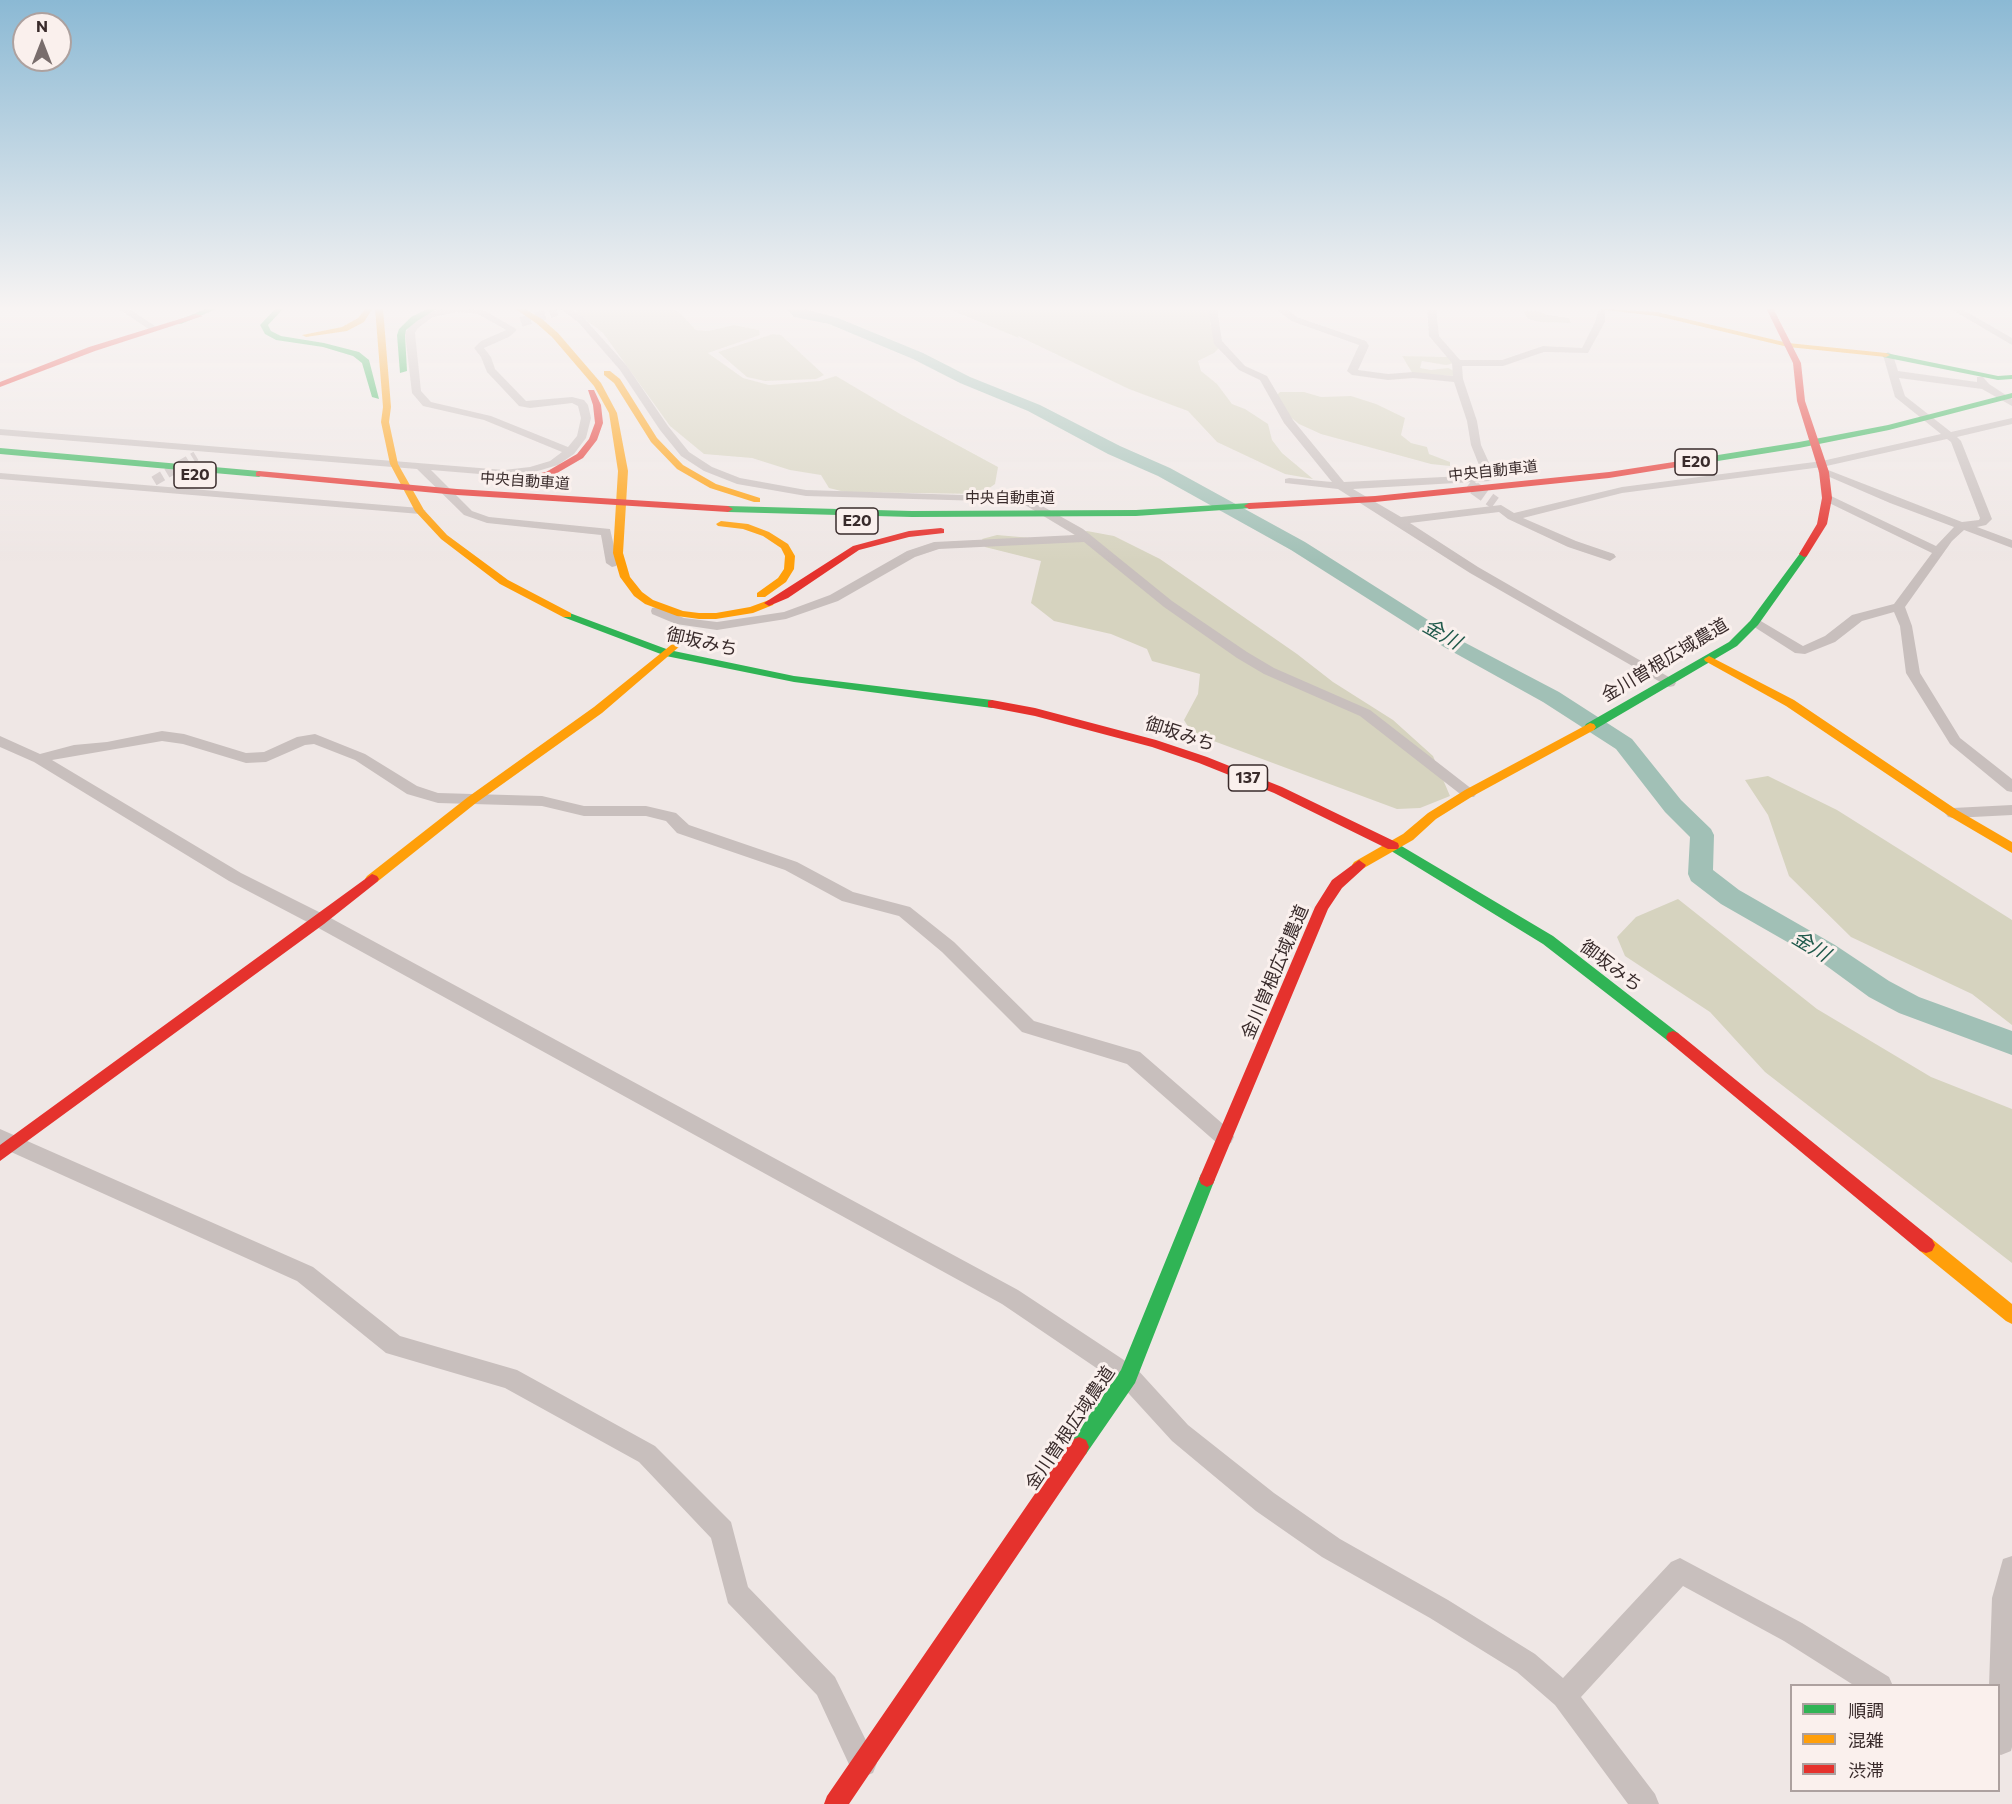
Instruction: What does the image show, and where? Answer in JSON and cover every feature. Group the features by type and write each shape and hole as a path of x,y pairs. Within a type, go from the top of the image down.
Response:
{"main road":[{"path":"376,392 385,422"},
{"name":"御坂みち","path":"386,392 385,422 394,464 430,507 452,543 513,587 565,614 671,649 794,679 995,704 1099,729 1203,760 1404,839 1548,940 1646,1015 2012,1315"},
{"name":"御坂みち","path":"397,392 399,423 430,507"},
{"path":"388,486 456,492 532,479 561,469 580,456 593,440 599,423 597,405 591,392"},
{"path":"602,392 613,413 621,450 623,471 618,553 622,570 639,594 664,609 681,614 716,616 753,610 784,596 856,548 909,534 1059,524"},
{"path":"613,392 627,430 633,471 629,542 637,570 647,582 662,595 684,603 730,605 762,595 782,580 790,563 790,556 785,546 766,534 745,526 712,523"},
{"path":"624,392 654,440 667,455 693,477 734,494 784,505 829,508 1019,511 1037,515"},
{"name":"金川曽根広域農道","path":"848,1798 863,1763 1128,1376 1224,1137 1322,907 1337,884 1362,863 1404,839 1432,816 1469,793 1669,683 1732,644 1754,623 1778,594 1822,524 1827,498 1823,465 1800,392"},
{"name":"中央自動車道","path":"456,492 526,505 600,510 832,513 1037,515 1382,503 1609,475 1799,445 1910,422 2012,395"},
{"name":"中央自動車道","path":"657,510 784,519 1059,524 1250,515 1618,482 1888,435 2012,404"},
{"name":"E20","path":"0,451 283,476 299,474 388,486"},
{"name":"E20","path":"0,458 388,486"},
{"name":"中央自動車道","path":"456,492 600,510"},
{"path":"526,505 533,511 554,512"},
{"path":"600,510 639,518"},
{"path":"5,1145 319,920 472,800 598,710 671,649"},
{"name":"御坂みち","path":"671,649 802,671 926,684 1036,701 1147,731 1293,782"},
{"path":"1709,659 1790,703 1953,813 2012,848"},
{"name":"御坂みち","path":"1533,915 1606,967"}],"street":[{"path":"418,392 427,404 518,429 570,452"},
{"path":"0,432 201,453 414,465 504,473 531,470 554,463 570,452 582,436 586,418 583,405 572,400 524,404 512,392"},
{"path":"640,392 664,428 686,453 708,468 737,481 806,493 853,496 981,496 1022,499 1087,538 1168,604 1242,655 1269,671 1365,713 1469,793"},
{"path":"1272,392 1288,421 1341,486 1400,521 1484,576 1669,683"},
{"path":"1289,481 1341,486 1466,482 1490,478 1476,445 1472,421 1462,392"},
{"path":"1754,623 1800,650 1830,639 1857,618 1899,607 1938,551 1962,525 1982,523 1986,519 1972,479 1950,435 1900,397 1899,392"},
{"path":"1994,392 2012,404"},
{"path":"1512,517 1622,490 1823,465 2012,421"},
{"path":"414,465 468,513 487,520 606,532 612,564 623,586 645,605 681,621 717,626 786,615 834,598 911,554 938,545 1087,538"},
{"path":"1823,465 1894,501 2012,544"},
{"path":"0,476 430,507"},
{"path":"143,487 154,481"},
{"path":"1827,498 1938,551"},
{"path":"1400,521 1498,506 1512,517 1572,544 1611,557"},
{"path":"1899,607 1906,626 1913,673 1955,741 2012,788"},
{"path":"39,759 74,750 107,747 162,736 184,738 246,758 266,757 302,740 315,739 360,756 411,790 438,798 542,801 584,811 646,811 671,817 683,829 791,866 848,897 904,911 948,947 1028,1027 1133,1058 1224,1137"},
{"path":"0,741 39,759 235,877 319,920 1010,1297 1128,1376 1180,1433 1265,1502 1331,1548 1439,1609 1526,1663 1564,1696 1644,1804"},
{"path":"1953,813 2012,810"},
{"path":"5,1145 305,1274 394,1345 509,1378 647,1454 722,1531 737,1594 826,1686 863,1763"},
{"path":"2000,1741 2005,1598 2012,1568"},
{"path":"1564,1696 1680,1571 1793,1632 1877,1684"}],"shaded area":[{"path":"646,392 863,392 998,467 995,484 981,494 845,492 829,488 821,475 790,470 752,458 704,454 670,426"},
{"path":"1138,392 1223,392 1232,404 1245,409 1268,424 1272,440 1282,453 1313,479 1285,474 1217,442 1188,411"},
{"path":"1280,392 1305,392 1321,397 1351,396 1376,404 1405,418 1401,435 1411,443 1427,447 1429,454 1450,462 1450,466 1431,464 1321,434 1299,424 1288,415 1277,395"},
{"path":"1087,531 1114,536 1160,559 1297,654 1333,682 1393,720 1433,756 1450,796 1420,808 1397,809 1192,733 1184,720 1198,694 1200,674 1152,661 1147,649 1111,634 1054,621 1031,603 1041,561 985,547 982,539 997,535 1055,540"},
{"path":"1768,776 1837,810 2012,920 2012,1025 1972,994 1851,937 1789,876 1768,815 1745,780"},
{"path":"1678,899 1817,1009 1931,1077 2012,1109 2012,1263 1765,1072 1710,1012 1625,956 1617,937 1636,917"}],"waterway":[{"name":"金川","path":"995,392 1034,408 1114,450 1164,472 1298,546 1451,643 1551,697 1624,744 1673,806 1702,835 1700,874 1730,897 1826,952 1879,989 1909,1005 2012,1043"}],"tunnel":[{"path":"154,481 196,456"},
{"path":"1469,484 1476,489"},
{"path":"1474,488 1495,503"}],"traffic: fast":[{"path":"375,392 376,397"},
{"path":"1693,462 1799,445 1889,427 2012,395"},
{"path":"0,451 259,474"},
{"path":"728,509 912,514 1136,513 1249,506"},
{"path":"1590,727 1733,644 1754,623 1804,554"},
{"path":"567,615 666,653 794,679 992,704"},
{"path":"1393,846 1548,940 1673,1037"},
{"path":"1079,1447 1128,1376 1207,1179"}],"traffic: slow":[{"path":"386,392 385,422 394,464 420,511 444,537 504,582 567,615"},
{"path":"602,392 613,413 623,471 618,553 625,577 638,594 649,602 681,614 699,616 716,616 753,610 769,603"},
{"path":"624,392 654,440 680,467 713,486 757,500"},
{"path":"721,524 745,526 766,534 785,546 790,556 789,569 782,580 761,595"},
{"path":"372,879 472,800 598,710 676,644"},
{"path":"1709,659 1790,703 1953,813 2012,848"},
{"path":"1359,865 1408,837 1432,816 1469,793 1590,727"},
{"path":"1926,1245 2012,1315"}],"traffic: jam":[{"path":"499,484 549,474 580,456 593,440 599,423 597,405 591,392"},
{"path":"1800,392 1824,472 1827,498 1822,524 1804,554"},
{"path":"1249,506 1375,499 1609,475 1693,462"},
{"path":"259,474 457,492 728,509"},
{"path":"769,603 784,596 856,548 909,534 941,531"},
{"path":"992,704 1035,712 1156,744 1203,760 1278,790 1393,846"},
{"path":"1207,1179 1322,907 1337,884 1359,865"},
{"path":"0,1154 372,879"},
{"path":"1673,1037 1926,1245"},
{"path":"835,1804 1079,1447"}]}
